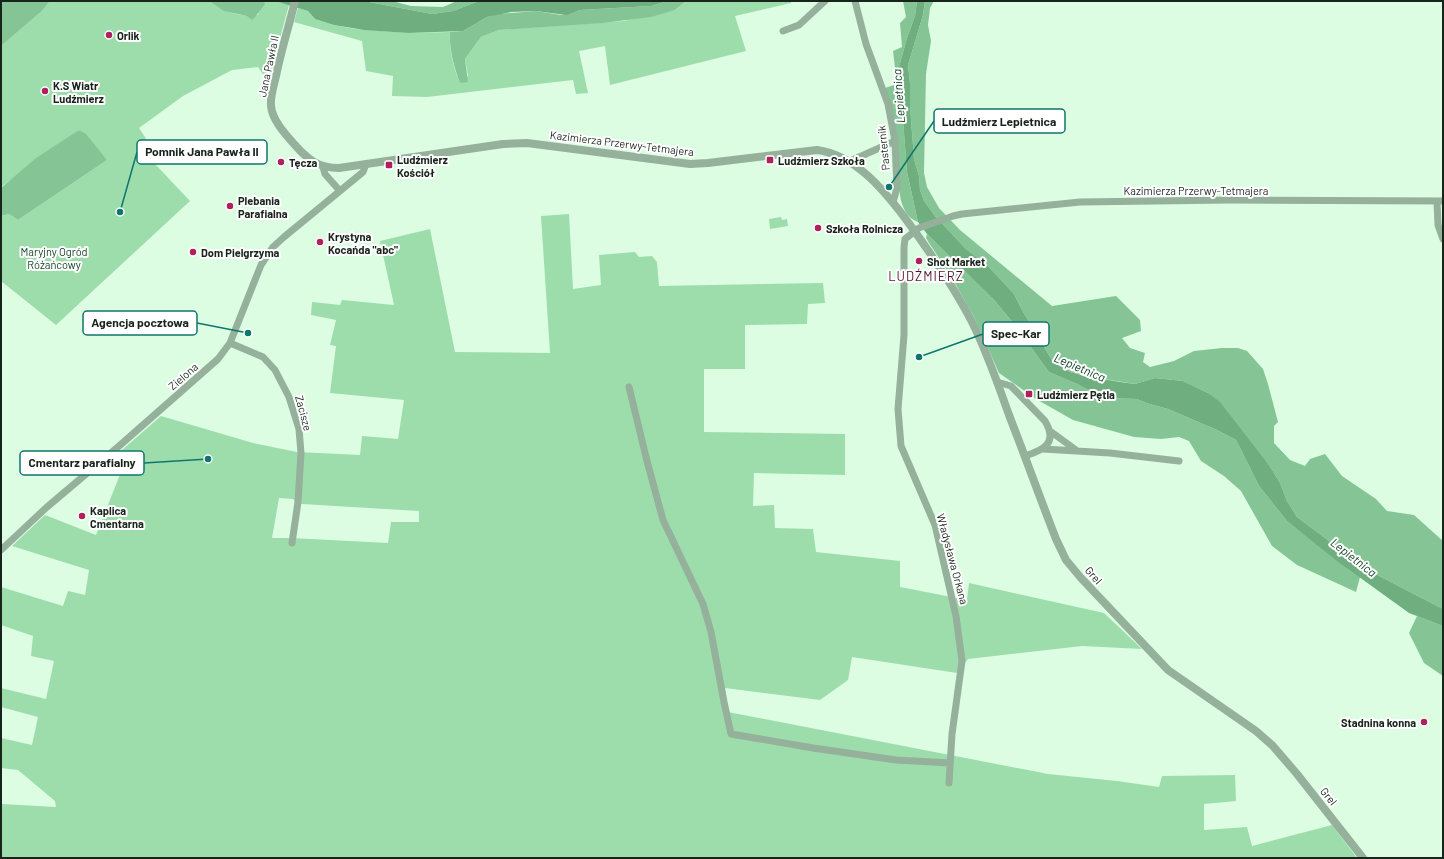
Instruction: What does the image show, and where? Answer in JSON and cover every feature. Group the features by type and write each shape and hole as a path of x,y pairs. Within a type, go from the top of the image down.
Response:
{"street":[{"name":"Jana Pawła II","path":"295,1 273,89 271,106 272,111 281,128 302,154 310,160 323,167 339,168 366,164"},
{"path":"783,31 799,25 825,1"},
{"name":"Pasternik","path":"854,1 866,44 888,104 895,141 897,188 893,202"},
{"path":"848,162 895,141"},
{"name":"Kazimierza Przerwy-Tetmajera","path":"366,164 503,144 527,143 690,164 813,150 828,152 848,162 877,184 917,230 949,217 962,214 1080,202 1229,200 1440,201"},
{"name":"Zielona","path":"1,550 47,507 195,381 218,359 230,343 266,256 284,237 363,172 366,164"},
{"path":"323,167 325,174 340,190"},
{"path":"1440,201 1438,225 1443,239"},
{"name":"Grel","path":"917,230 958,296 983,345 1056,539 1066,560 1081,578 1168,670 1256,731 1273,746 1310,789 1363,858"},
{"name":"Władysława Orkana","path":"917,230 904,242 904,335 898,409 901,446 935,525 956,616 962,661 952,734 949,783"},
{"name":"Zacisze","path":"230,343 245,351 263,357 275,370 289,396 299,429 301,453 298,502 292,543"},
{"path":"997,382 1011,386 1045,421 1051,434 1049,442 1043,449"},
{"path":"629,387 663,520 703,604 711,632 731,734 896,760 950,763"},
{"path":"1050,431 1076,450"},
{"path":"1025,456 1043,449 1076,450 1179,461"}],"green space":[{"name":"Maryjny Ogród Różańcowy","path":"50,1 209,1 232,13 244,15 258,15 264,1 275,1 289,5 268,82 258,67 232,70 183,96 139,128 145,137 156,165 190,201 56,325 1,281 1,216 9,214 18,220 107,160 79,130 1,187 1,46 42,11"},
{"path":"686,1 791,1 791,3 735,16 746,51 610,85 605,46 579,51 588,93 576,94 573,80 427,97 392,96 393,76 366,71 362,41 294,22 298,8 308,11 315,19 334,25 355,29 408,33 450,32 452,58 460,83 468,76 465,59 481,37 499,30 624,21 675,10"},
{"path":"569,214 573,289 601,285 599,255 635,252 639,257 652,256 657,262 659,286 823,283 825,303 808,304 807,324 745,325 745,369 704,369 704,432 845,434 845,475 754,473 753,506 774,505 775,528 813,529 816,552 900,561 900,587 967,600 969,583 1104,613 1142,649 1082,646 968,659 957,673 852,657 848,680 820,700 725,688 728,712 1048,774 1159,787 1162,776 1235,775 1236,801 1204,804 1204,830 1247,827 1252,846 1332,825 1357,858 1,858 1,804 56,807 55,801 18,770 1,768 1,738 32,745 38,717 1,707 1,688 46,699 54,661 31,656 33,636 1,625 1,587 63,606 68,591 85,595 89,570 12,546 45,515 96,535 125,462 114,457 161,416 253,443 297,452 360,455 362,436 398,439 404,400 330,393 336,346 330,345 336,320 311,315 312,302 340,305 342,300 394,305 380,241 430,229 455,352 550,353 541,216","holes":["279,498 293,499 302,504 419,511 419,522 391,522 388,543 272,538"]},
{"path":"781,217 782,220 787,219 788,226 770,229 769,219"}],"shaded area":[{"path":"1,1 50,1 42,11 1,46"},
{"path":"209,1 264,1 265,4 252,20 247,16 224,11"},
{"path":"275,1 364,1 432,14 453,11 479,1 668,1 651,6 580,10 566,15 536,11 511,12 487,17 463,31 408,33 364,30 334,25 315,19 308,11"},
{"path":"364,1 392,1 411,6 443,7 457,1 479,1 453,11 432,14"},
{"path":"668,1 686,1 675,10 651,17 603,23 499,30 481,37 465,59 468,82 460,83 452,58 450,32 463,31 487,17 499,14 536,11 561,15 580,10 651,6"},
{"path":"903,1 917,1 915,16 899,67 907,172 918,222 910,217 904,209 901,200 899,190 898,149 885,88 897,84 893,51 902,47 900,23 906,17"},
{"path":"917,1 925,1 923,15 908,65 914,159 919,176 920,190 924,201 935,216 966,249 988,266 1014,294 1053,362 1070,372 1085,376 1135,384 1155,378 1183,381 1208,393 1220,402 1271,468 1280,483 1287,501 1297,517 1341,550 1352,562 1443,609 1443,626 1409,613 1337,561 1287,521 1259,486 1236,440 1217,430 1168,409 1137,399 1104,398 1049,372 995,301 927,234 918,222 907,172 899,67 915,16"},
{"path":"925,1 934,1 930,8 928,25 931,41 926,74 924,173 927,187 939,208 960,230 1052,306 1116,296 1140,320 1141,331 1122,338 1130,348 1145,353 1143,362 1150,367 1174,361 1194,351 1238,348 1247,351 1263,369 1268,384 1278,422 1274,426 1274,443 1290,460 1305,466 1310,459 1325,454 1342,476 1376,499 1387,511 1414,515 1443,541 1443,609 1352,562 1341,550 1297,517 1287,501 1280,483 1271,468 1208,393 1183,381 1155,378 1135,384 1085,376 1070,372 1053,362 1014,294 988,266 966,249 935,216 924,201 920,190 919,176 914,159 908,65 923,15"},
{"path":"79,130 86,134 107,160 18,220 9,214 1,216 1,188 36,158"},
{"path":"927,234 995,301 1049,372 1104,398 1137,399 1168,409 1217,430 1236,440 1259,486 1287,521 1360,577 1356,592 1297,565 1272,546 1241,491 1224,476 1201,461 1189,441 1179,437 1161,439 1134,437 1073,420 1036,399 999,373 975,319 951,276 926,238"},
{"path":"1417,616 1443,626 1443,676 1424,663 1409,633"}],"place":[{"name":"Orlik","path":"109,35"},
{"name":"K.S Wiatr Ludźmierz","path":"45,91"},
{"name":"Ludźmierz Szkoła","path":"770,160"},
{"name":"Tęcza","path":"281,162"},
{"name":"Ludźmierz Kościół","path":"389,165"},
{"name":"Ludźmierz Lepietnica","path":"889,187"},
{"name":"Plebania Parafialna","path":"230,206"},
{"name":"Pomnik Jana Pawła II","path":"120,212"},
{"name":"Szkoła Rolnicza","path":"818,228"},
{"name":"Krystyna Kocańda \"abc\"","path":"320,242"},
{"name":"Dom Pielgrzyma","path":"193,252"},
{"name":"Shot Market","path":"919,261"},
{"name":"Agencja pocztowa","path":"248,333"},
{"name":"Spec-Kar","path":"919,357"},
{"name":"Ludźmierz Pętla","path":"1029,394"},
{"name":"Cmentarz parafialny","path":"208,459"},
{"name":"Kaplica Cmentarna","path":"82,516"},
{"name":"Stadnina konna","path":"1424,722"}],"district":[{"name":"LUDŹMIERZ","path":"926,276"}],"water label":[{"name":"Lepietnica","path":"898,96"},
{"name":"Lepietnica","path":"1080,367"},
{"name":"Lepietnica","path":"1354,557"}]}
